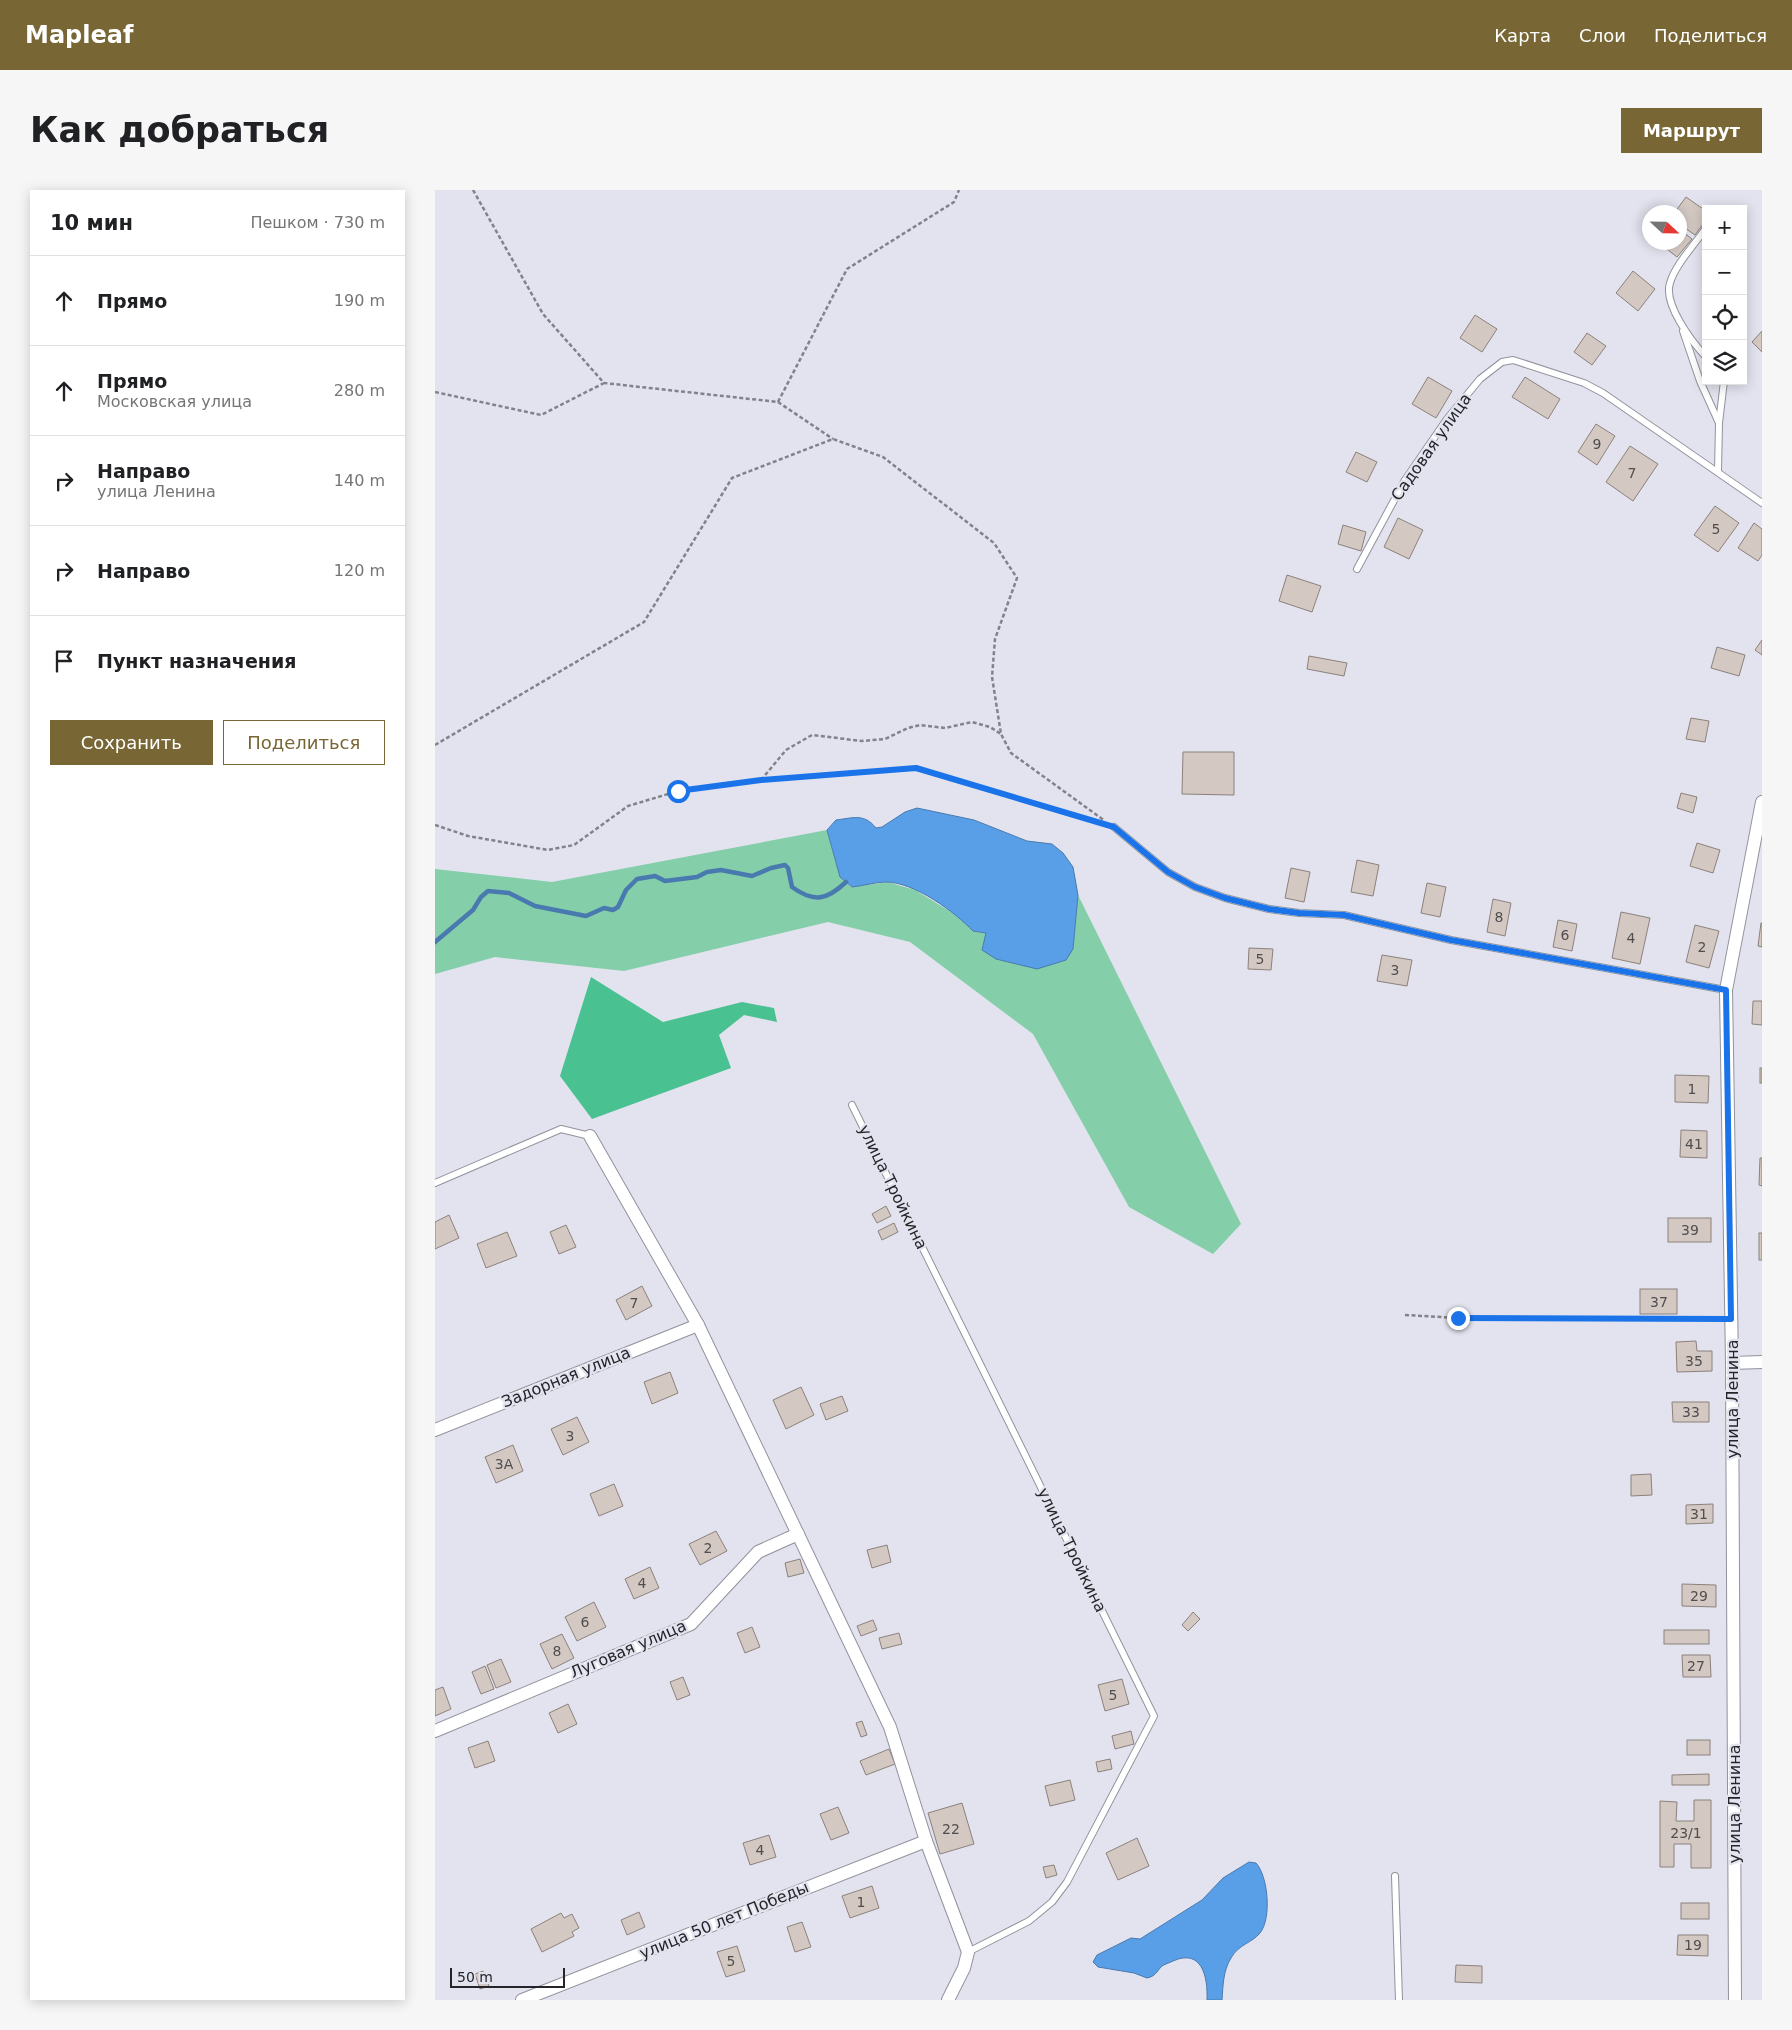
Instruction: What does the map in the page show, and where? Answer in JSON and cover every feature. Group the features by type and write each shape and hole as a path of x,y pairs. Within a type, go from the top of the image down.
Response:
{"street":[{"name":"улица Ленина","path":"1735,2000 1732,1363 1726,990 1762,802"},
{"path":"590,1136 698,1325 890,1727 926,1841 968,1952 963,1968 948,2000"},
{"name":"Задорная улица","path":"435,1430 698,1325"},
{"path":"1732,1363 1762,1362"},
{"name":"Луговая улица","path":"435,1730 691,1624 758,1552 798,1534"},
{"name":"улица 50 лет Победы","path":"522,2000 926,1841"}],"lane":[{"path":"1702,234 1674,273 1669,284 1669,297 1681,325 1700,382 1719,423"},
{"path":"1681,325 1702,351"},
{"name":"Садовая улица","path":"1357,569 1405,480 1447,419 1480,379 1502,362 1513,360 1584,383 1603,393 1762,503"},
{"path":"1718,471 1719,423 1724,385"},
{"path":"1114,827 1168,872 1195,887 1225,898 1269,909 1299,913 1344,915 1451,940 1726,990"},
{"name":"улица Тройкина","path":"852,1105 1154,1716 1067,1882 1053,1902 1029,1921 968,1952"},
{"path":"435,1183 561,1129 590,1136"},
{"path":"1395,1876 1399,2000"}],"path":[{"path":"473,190 543,314 604,383"},
{"path":"778,402 847,269 954,202 959,190"},
{"path":"435,392 541,415 604,383 778,402 833,439 883,457 994,543 1017,578 995,639 992,677 1001,734 1011,753 1114,827"},
{"path":"435,745 644,622 732,478 833,439"},
{"path":"761,780 786,750 813,735 862,742 885,739 919,725 945,728 972,722 990,727 1001,734"},
{"path":"435,825 468,836 548,850 574,845 628,806 678,791 761,780 916,768 1114,827"},
{"path":"1405,1315 1458,1318 1731,1319"}],"green space":[{"path":"827,830 840,877 851,887 888,882 915,890 961,918 973,931 1073,949 1078,895 1241,1224 1213,1254 1129,1207 1033,1034 910,942 828,922 624,971 495,957 435,974 435,869 552,882"},
{"path":"591,977 663,1022 742,1002 774,1008 777,1022 744,1015 719,1035 731,1068 592,1119 560,1076"}],"water":[{"path":"917,808 974,820 1027,841 1052,844 1063,853 1073,867 1078,895 1073,949 1066,960 1037,969 996,959 982,950 986,933 973,931 956,915 921,892 897,883 886,882 852,887 840,877 827,830 836,820 863,818 872,823 876,828 882,827 905,812"},
{"path":"1249,1862 1256,1863 1263,1877 1267,1897 1266,1918 1260,1933 1234,1953 1228,1963 1223,1984 1222,2000 1207,2000 1204,1974 1197,1962 1191,1958 1183,1958 1164,1965 1154,1975 1147,1978 1134,1973 1098,1967 1093,1962 1097,1955 1131,1938 1140,1939 1202,1900 1223,1878"}],"building":[{"path":"1686,197 1702,208 1702,225 1695,235 1687,230 1687,205 1680,205"},
{"path":"1687,235 1692,239 1687,245"},
{"path":"1668,250 1683,250 1677,257"},
{"path":"1633,271 1655,289 1638,311 1616,293"},
{"path":"1475,315 1497,329 1482,352 1460,338"},
{"path":"1762,331 1762,352 1752,342"},
{"path":"1587,333 1606,346 1592,365 1574,352"},
{"path":"1428,377 1452,391 1436,418 1412,404"},
{"path":"1525,377 1560,399 1548,419 1512,397"},
{"path":"1596,424 1615,436 1597,465 1578,452"},
{"path":"1630,446 1658,464 1633,501 1606,482"},
{"path":"1356,452 1377,462 1367,482 1346,472"},
{"path":"1715,506 1739,523 1718,552 1694,535"},
{"path":"1398,518 1423,530 1409,559 1384,547"},
{"path":"1754,523 1762,529 1762,555 1758,561 1738,548"},
{"path":"1343,525 1366,532 1361,551 1338,544"},
{"path":"1287,575 1321,586 1312,612 1279,601"},
{"path":"1762,640 1762,655 1755,650"},
{"path":"1717,647 1745,655 1739,676 1711,668"},
{"path":"1309,656 1347,663 1344,676 1307,669"},
{"path":"1691,718 1709,721 1705,742 1686,739"},
{"path":"1183,752 1234,752 1234,795 1182,794"},
{"path":"1681,793 1697,797 1693,813 1677,808"},
{"path":"1697,843 1720,850 1713,873 1690,866"},
{"path":"1357,860 1379,865 1373,896 1351,892"},
{"path":"1291,868 1310,872 1304,902 1285,898"},
{"path":"1427,883 1446,887 1440,917 1421,913"},
{"path":"1493,899 1511,903 1505,936 1487,932"},
{"path":"1621,912 1650,918 1640,964 1612,958"},
{"path":"1558,920 1577,924 1572,951 1553,947"},
{"path":"1762,923 1762,947 1758,946"},
{"path":"1695,925 1719,931 1709,968 1686,962"},
{"path":"1249,948 1273,949 1271,970 1248,969"},
{"path":"1382,955 1412,960 1407,986 1377,981"},
{"path":"1753,1001 1762,1001 1762,1025 1752,1024"},
{"path":"1760,1068 1762,1068 1762,1083 1760,1083"},
{"path":"1675,1075 1709,1076 1708,1103 1675,1102"},
{"path":"1681,1130 1707,1131 1707,1158 1680,1157"},
{"path":"1760,1158 1762,1158 1762,1186 1759,1185"},
{"path":"886,1206 891,1216 877,1223 872,1214"},
{"path":"449,1215 459,1238 435,1249 435,1222"},
{"path":"1668,1218 1711,1218 1711,1242 1668,1242"},
{"path":"894,1223 898,1232 882,1240 878,1231"},
{"path":"566,1225 576,1247 559,1254 550,1232"},
{"path":"507,1232 517,1256 486,1268 477,1244"},
{"path":"1759,1233 1762,1233 1762,1260 1759,1260"},
{"path":"642,1286 652,1306 626,1320 616,1300"},
{"path":"1640,1289 1677,1289 1677,1314 1640,1314"},
{"path":"1696,1341 1697,1351 1712,1351 1712,1371 1677,1372 1676,1342"},
{"path":"670,1372 678,1393 652,1404 644,1382"},
{"path":"801,1387 814,1415 786,1429 773,1400"},
{"path":"842,1396 848,1411 826,1420 820,1404"},
{"path":"1672,1402 1709,1402 1709,1422 1673,1422"},
{"path":"577,1417 589,1442 563,1455 551,1429"},
{"path":"513,1445 523,1471 496,1483 485,1457"},
{"path":"1651,1474 1652,1495 1631,1496 1631,1475"},
{"path":"614,1484 623,1506 599,1516 590,1494"},
{"path":"1713,1504 1713,1523 1686,1524 1686,1505"},
{"path":"716,1531 727,1551 700,1565 689,1544"},
{"path":"887,1545 891,1562 872,1568 867,1550"},
{"path":"800,1559 804,1573 788,1577 785,1563"},
{"path":"650,1567 659,1588 634,1599 625,1579"},
{"path":"1682,1584 1716,1585 1716,1607 1682,1606"},
{"path":"594,1602 606,1627 577,1641 565,1617"},
{"path":"1193,1612 1200,1619 1188,1631 1182,1625"},
{"path":"873,1620 877,1630 861,1636 857,1626"},
{"path":"752,1627 760,1647 745,1653 737,1633"},
{"path":"1664,1630 1709,1630 1709,1644 1664,1644"},
{"path":"899,1633 902,1644 882,1649 879,1638"},
{"path":"562,1634 574,1658 552,1669 540,1644"},
{"path":"1682,1655 1710,1655 1711,1677 1683,1677"},
{"path":"501,1659 511,1682 496,1688 487,1665"},
{"path":"485,1666 494,1689 481,1694 472,1672"},
{"path":"683,1677 690,1695 677,1700 670,1682"},
{"path":"1122,1679 1129,1704 1105,1711 1098,1685"},
{"path":"443,1687 451,1709 435,1716 435,1690"},
{"path":"568,1704 577,1724 558,1733 549,1713"},
{"path":"862,1721 867,1735 861,1737 856,1723"},
{"path":"1131,1731 1134,1744 1115,1749 1112,1736"},
{"path":"1687,1740 1710,1740 1710,1755 1687,1755"},
{"path":"488,1741 495,1761 475,1768 468,1748"},
{"path":"889,1749 895,1764 866,1775 860,1761"},
{"path":"1110,1759 1112,1769 1098,1772 1096,1762"},
{"path":"1709,1774 1709,1785 1672,1785 1672,1775"},
{"path":"1070,1780 1075,1800 1050,1806 1045,1786"},
{"path":"1694,1800 1711,1800 1711,1868 1691,1868 1691,1844 1674,1844 1674,1867 1660,1867 1660,1801 1677,1802 1676,1821 1694,1821"},
{"path":"962,1803 974,1844 940,1854 928,1813"},
{"path":"838,1807 849,1833 831,1840 820,1814"},
{"path":"769,1835 776,1857 750,1865 743,1843"},
{"path":"1137,1838 1149,1866 1118,1880 1106,1853"},
{"path":"1054,1865 1057,1875 1046,1878 1043,1867"},
{"path":"872,1886 879,1908 850,1918 842,1896"},
{"path":"1681,1903 1709,1903 1709,1919 1681,1919"},
{"path":"639,1912 645,1927 627,1935 621,1920"},
{"path":"561,1913 564,1918 572,1914 579,1928 572,1932 574,1936 542,1952 531,1929"},
{"path":"802,1922 811,1947 795,1952 787,1927"},
{"path":"1678,1935 1708,1935 1708,1956 1677,1955"},
{"path":"737,1946 745,1971 726,1977 717,1952"},
{"path":"1456,1965 1482,1966 1482,1983 1455,1982"},
{"path":"483,1971 489,1986 480,1989 475,1974"}],"waterway":[{"path":"435,942 473,910 481,897 488,891 509,893 535,906 586,916 604,908 613,910 618,907 626,890 637,879 655,876 665,881 697,877 707,872 721,870 752,876 771,868 785,865 788,868 792,887 807,896 814,897 833,893 846,882"}],"route":[{"path":"678,791 761,780 916,768 1114,827 1168,872 1195,887 1225,898 1269,909 1299,913 1344,915 1451,940 1726,990 1731,1319 1458,1318"}]}
